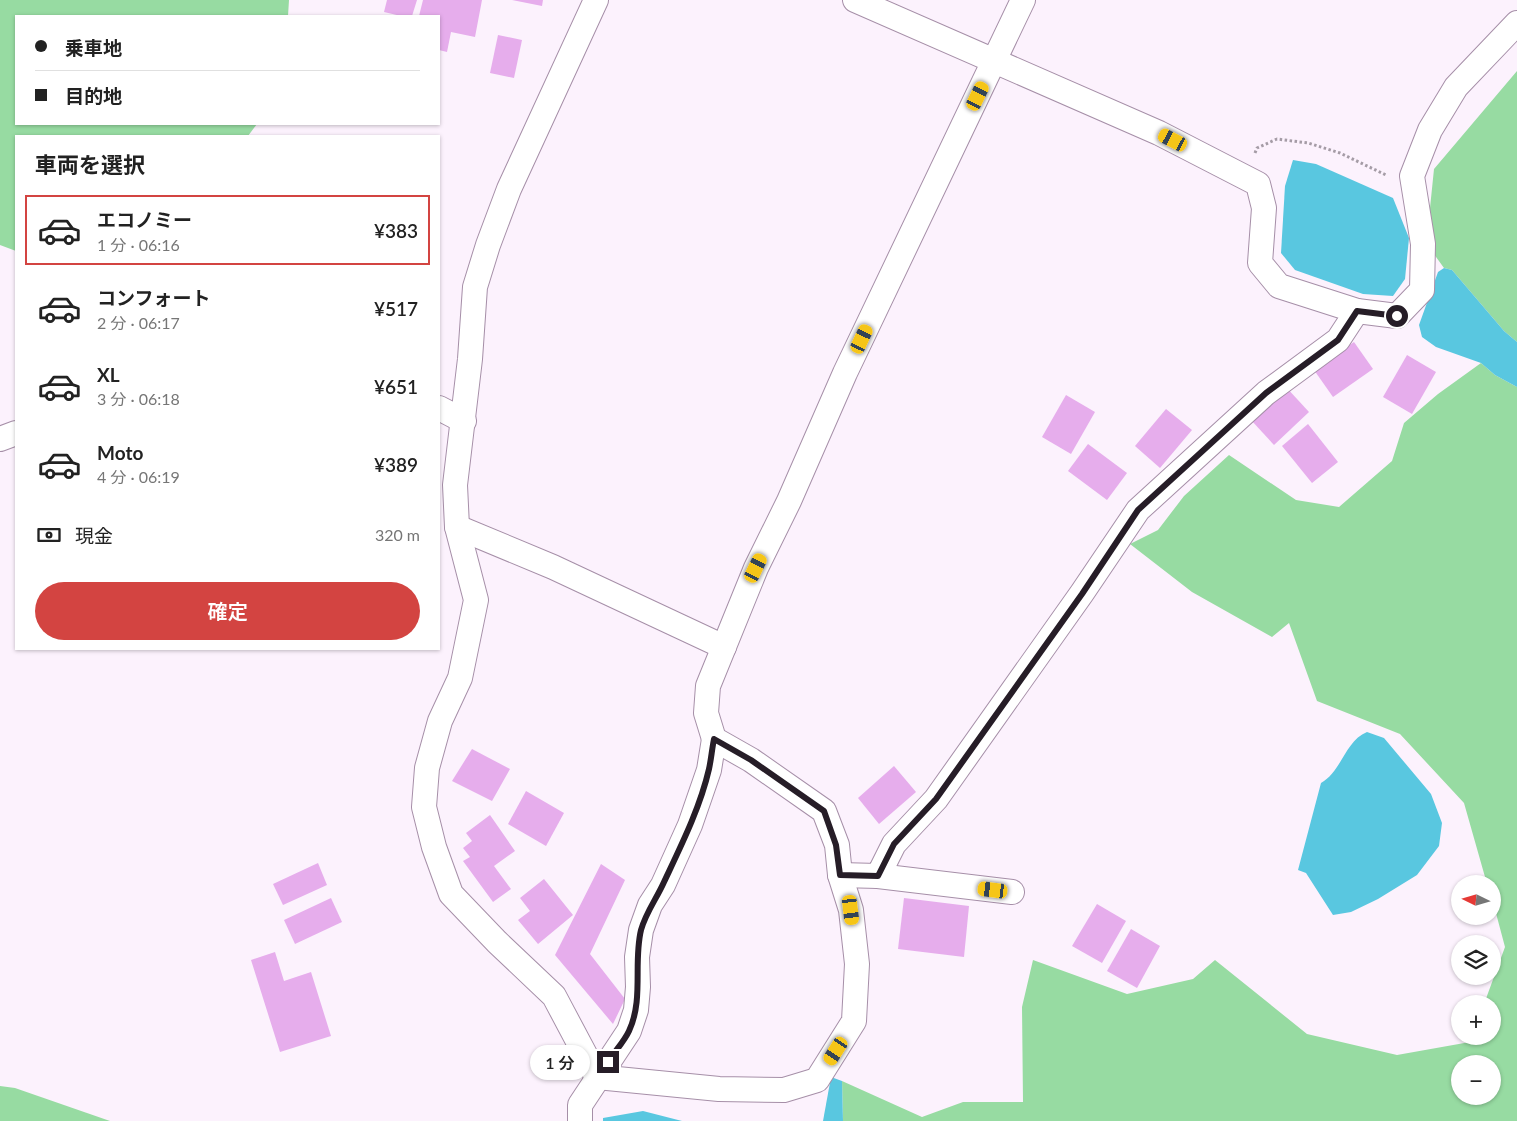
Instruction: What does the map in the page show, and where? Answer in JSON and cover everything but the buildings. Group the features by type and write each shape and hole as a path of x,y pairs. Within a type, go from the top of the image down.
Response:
{"street":[{"path":"596,0 509,189 475,287 464,421 455,485 457,527 476,600 460,678 440,721 427,768 424,807 434,847 451,894 497,942 554,996 597,1078"},
{"path":"856,0 1158,133 1258,184 1264,208 1260,263 1279,286 1357,311 1397,316 1422,290 1423,244 1412,176 1430,130 1456,87 1517,23"},
{"path":"580,1121 580,1105 629,1031 636,1010 638,987 637,957 641,930 650,905 663,885 690,825 709,770 714,739 706,713 708,686 756,568 789,501 845,374 1023,0"},
{"path":"878,876 894,844 936,799 1082,594 1138,510 1266,393 1338,340 1357,311"},
{"path":"440,409 464,421"},
{"path":"0,439 15,433"},
{"path":"457,527 553,567 724,647"},
{"path":"597,1078 718,1089 784,1090 817,1080 854,1022 857,964 851,910 840,875 836,845 824,811 751,760 714,739"},
{"path":"840,875 878,876 1012,892"}],"path":[{"path":"1247,179 1257,148 1277,139 1308,142 1340,153 1383,175 1412,176"}],"green space":[{"path":"0,0 289,0 288,15 15,15 15,125 256,125 249,135 15,135 15,251 0,245"},
{"path":"1517,71 1517,342 1504,331 1452,270 1444,268 1431,250 1430,208 1434,169"},
{"path":"1481,363 1495,375 1517,387 1517,1121 843,1121 842,1081 922,1117 963,1102 1023,1102 1022,1007 1033,960 1127,994 1193,979 1215,960 1307,1034 1397,1055 1453,1045 1501,1045 1501,995 1487,995 1491,985 1501,985 1501,958 1505,947 1499,925 1501,925 1501,875 1484,875 1464,803 1400,734 1317,701 1289,623 1272,637 1192,592 1130,544 1158,530 1184,496 1229,455 1296,500 1339,507 1392,461 1404,423 1438,394"},
{"path":"0,1086 15,1088 110,1121 0,1121"}],"water":[{"path":"1293,160 1316,164 1393,198 1409,238 1405,279 1393,296 1363,294 1295,270 1281,253 1285,186"},
{"path":"1444,268 1452,270 1504,331 1517,342 1517,387 1495,375 1481,363 1436,347 1422,337 1419,325 1438,272"},
{"path":"1367,732 1384,738 1431,794 1442,823 1439,846 1417,875 1378,899 1351,912 1333,915 1306,873 1298,870 1321,783 1334,771 1353,742"},
{"path":"831,1077 842,1081 843,1121 823,1121"},
{"path":"643,1111 682,1121 603,1121 603,1118"}],"route":[{"path":"608,1062 629,1031 636,1010 638,987 637,957 641,930 650,905 663,885 690,825 709,770 714,739 751,760 824,811 836,845 840,875 878,876 894,844 936,799 1082,594 1138,510 1266,393 1338,340 1357,311 1397,316"}]}
